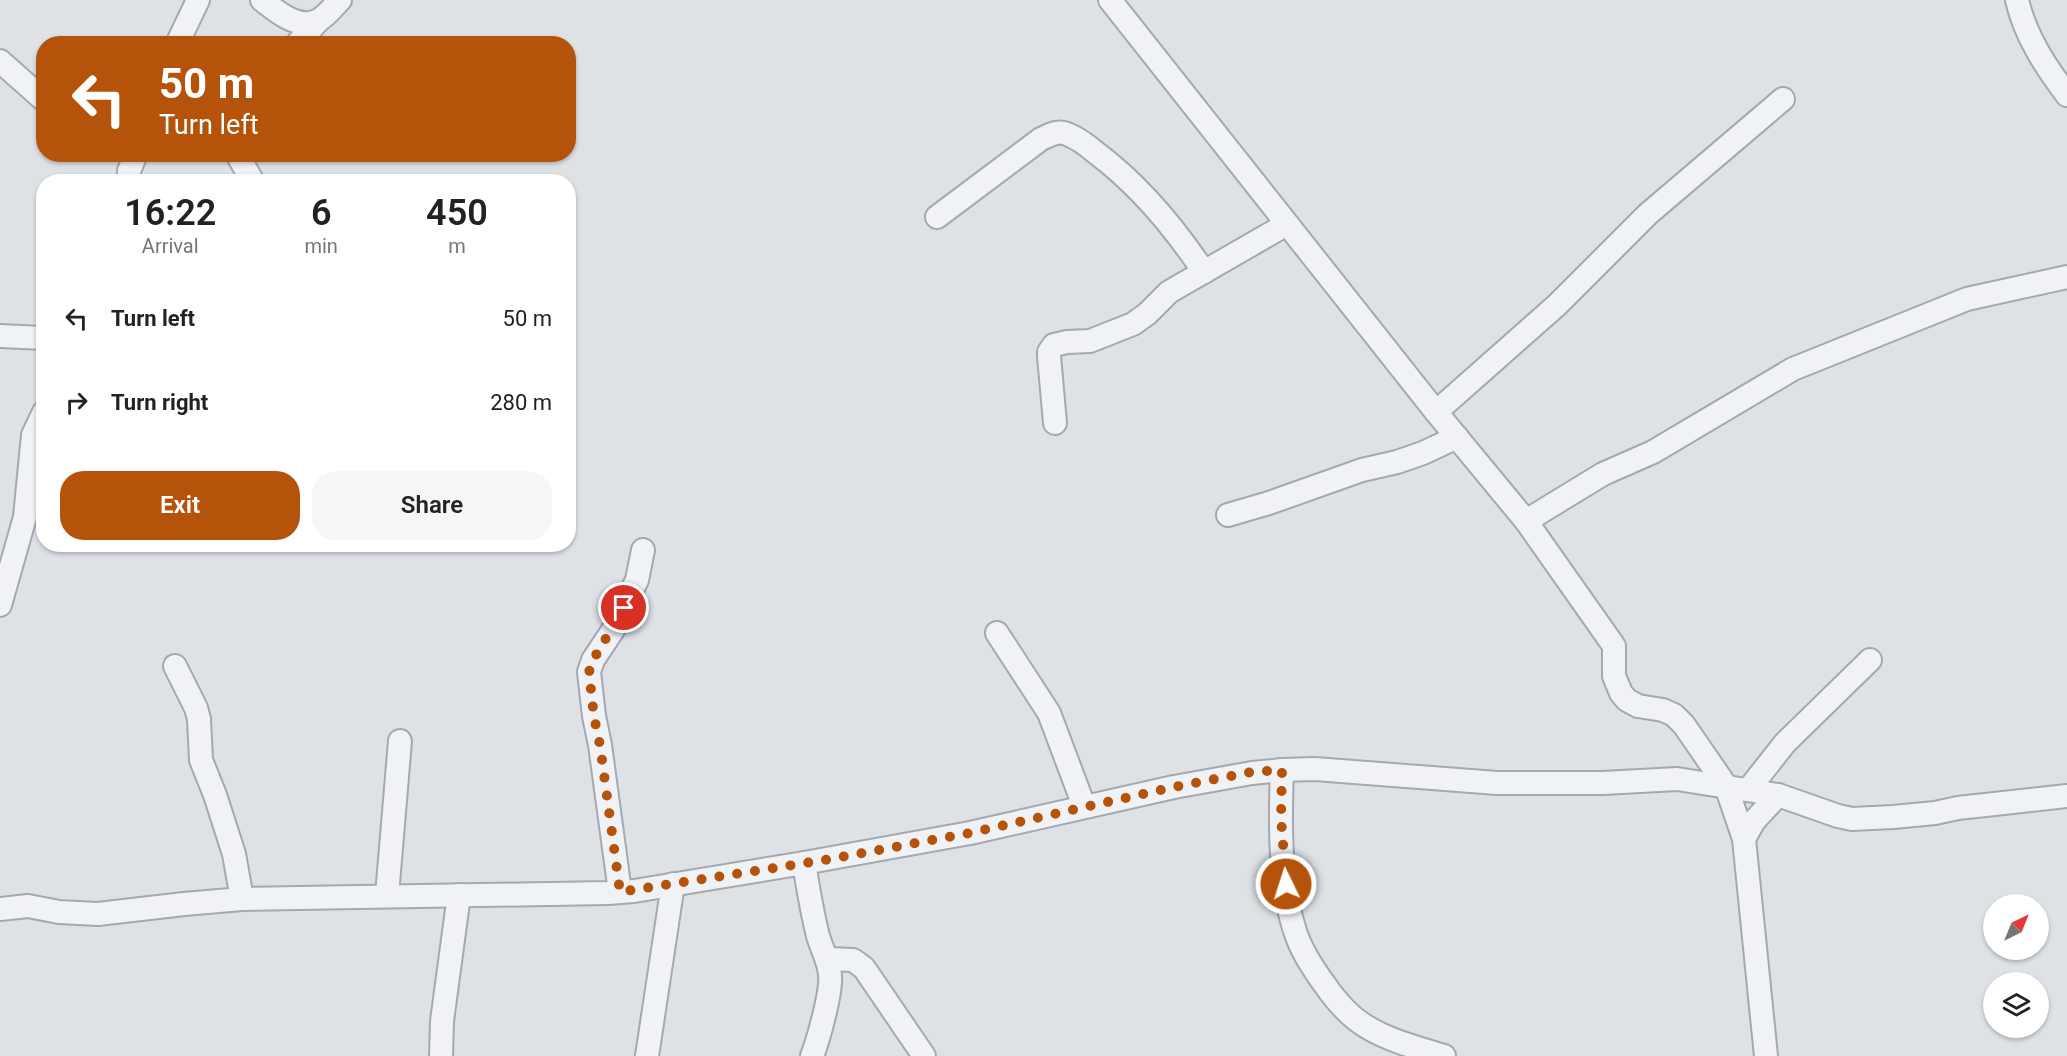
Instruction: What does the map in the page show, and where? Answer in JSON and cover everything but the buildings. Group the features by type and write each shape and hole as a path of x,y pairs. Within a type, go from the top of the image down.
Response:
{"street":[{"path":"181,36 198,0"},
{"path":"262,0 291,20 307,23 318,21"},
{"path":"304,36 340,0"},
{"path":"1110,0 1436,412 1526,521 1614,646 1614,676 1621,693 1627,700 1638,706 1663,710 1674,715 1684,725 1699,749 1737,788 1766,1056"},
{"path":"2017,0 2021,17 2035,47 2050,73 2067,95"},
{"path":"0,61 36,93"},
{"path":"1436,412 1557,305 1648,214 1783,99"},
{"path":"938,217 1041,139 1053,133 1066,133 1107,161 1137,190 1183,240 1204,272"},
{"path":"1055,423 1049,356 1054,345 1090,341 1133,324 1147,314 1169,292 1287,224"},
{"path":"1526,521 1603,474 1653,452 1793,369 1967,299 2067,277"},
{"path":"0,336 36,338"},
{"path":"0,605 7,550 25,517 33,435 36,429"},
{"path":"1228,515 1362,470 1397,462 1457,437"},
{"path":"620,892 589,672 593,660 613,630 633,589 643,550"},
{"path":"997,633 1049,714 1084,806"},
{"path":"1737,788 1870,660"},
{"path":"175,666 196,708 199,719 201,760 234,854 242,899"},
{"path":"387,896 400,741"},
{"path":"1677,778 1688,770 1699,749"},
{"path":"1282,770 1281,817 1287,896 1297,936 1317,974 1347,1012 1367,1027 1401,1043 1444,1056"},
{"path":"0,909 28,906 59,912 98,914 242,899 620,892 804,863 970,833 1084,806 1230,777 1282,770 1325,770 1497,783 1603,783 1677,778 1778,795 1852,819 1893,818 2067,796"},
{"path":"1744,839 1754,821 1778,795"},
{"path":"804,863 819,938 828,959 831,977 812,1056"},
{"path":"647,1056 673,884"},
{"path":"441,1056 443,1011 459,894"},
{"path":"828,959 853,960 864,968 924,1056"}],"route":[{"path":"624,608 613,630 598,650 589,672 620,892 825,860 970,833 1174,787 1252,772 1282,770 1281,817 1286,884"}]}
